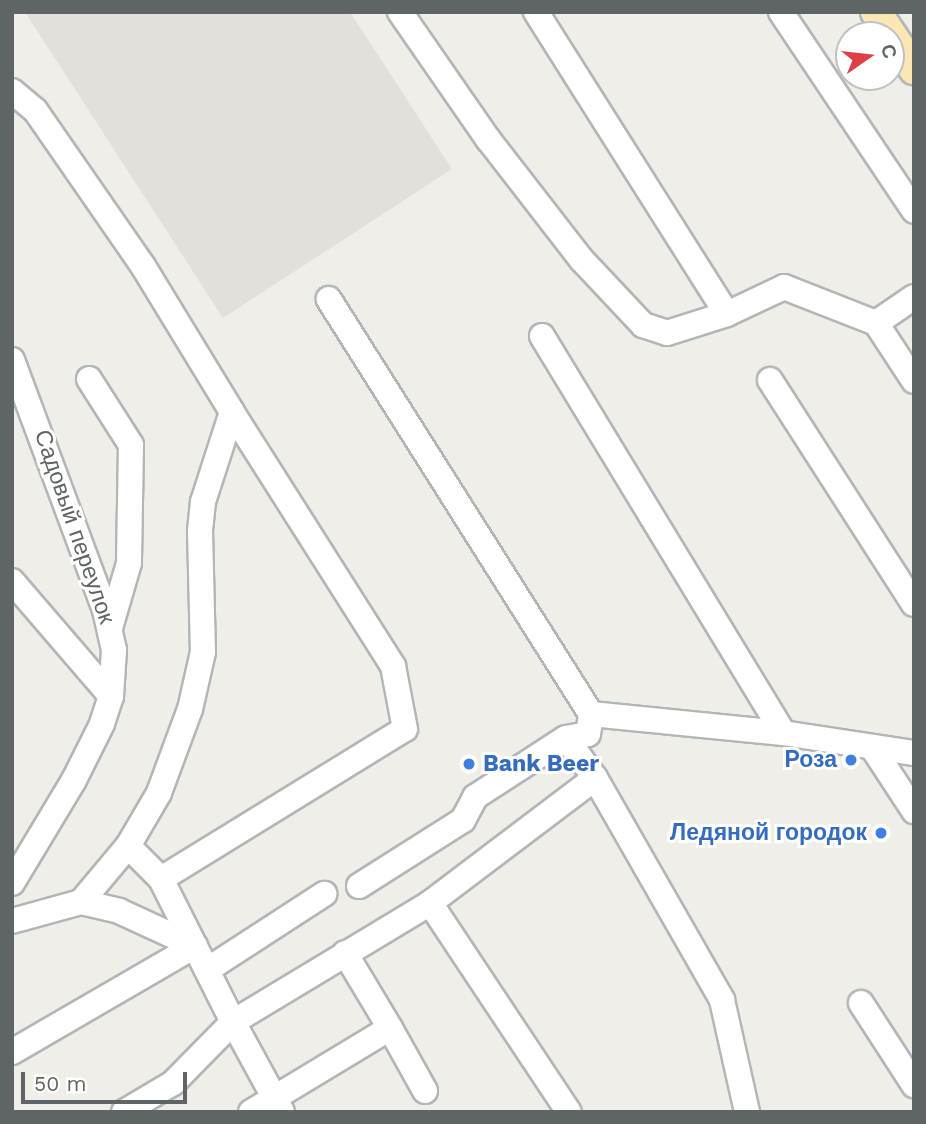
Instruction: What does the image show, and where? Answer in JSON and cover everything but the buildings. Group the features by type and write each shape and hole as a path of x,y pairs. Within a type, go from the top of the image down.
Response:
{"main road":[{"path":"876,12 914,69"}],"street":[{"path":"400,12 488,139 581,259 643,325 667,333 727,314 784,286 876,323 914,381"},
{"path":"536,12 727,314"},
{"path":"781,12 914,211"},
{"path":"12,91 35,110 143,266 393,666 405,729 161,879"},
{"path":"876,323 914,297"},
{"path":"329,299 591,715 589,734 566,738 475,797 464,820 359,886"},
{"path":"542,336 783,733"},
{"name":"Садовый переулок","path":"12,360 110,628 114,650 111,696 102,724 74,780 12,883"},
{"path":"89,379 131,445 129,563 110,628"},
{"path":"770,380 914,604"},
{"path":"81,902 128,846 159,793 190,709 203,652 200,531 203,502 232,412"},
{"path":"12,581 111,696"},
{"path":"591,715 783,733 914,753"},
{"path":"566,738 595,778 722,1000 747,1112"},
{"path":"872,747 914,811"},
{"path":"124,1112 173,1083 233,1022 430,903 595,778"},
{"path":"128,846 161,879 278,1105"},
{"path":"207,970 324,894"},
{"path":"12,921 81,902 119,911 195,946"},
{"path":"430,903 569,1112"},
{"path":"12,1052 195,946"},
{"path":"345,953 425,1091"},
{"path":"861,1003 914,1086"},
{"path":"251,1112 278,1105 390,1028"}],"shaded area":[{"path":"25,12 350,12 452,169 223,318"}],"place":[{"name":"Роза","path":"851,760"},
{"name":"Bank Beer","path":"469,764"},
{"name":"Ледяной городок","path":"881,833"}]}
